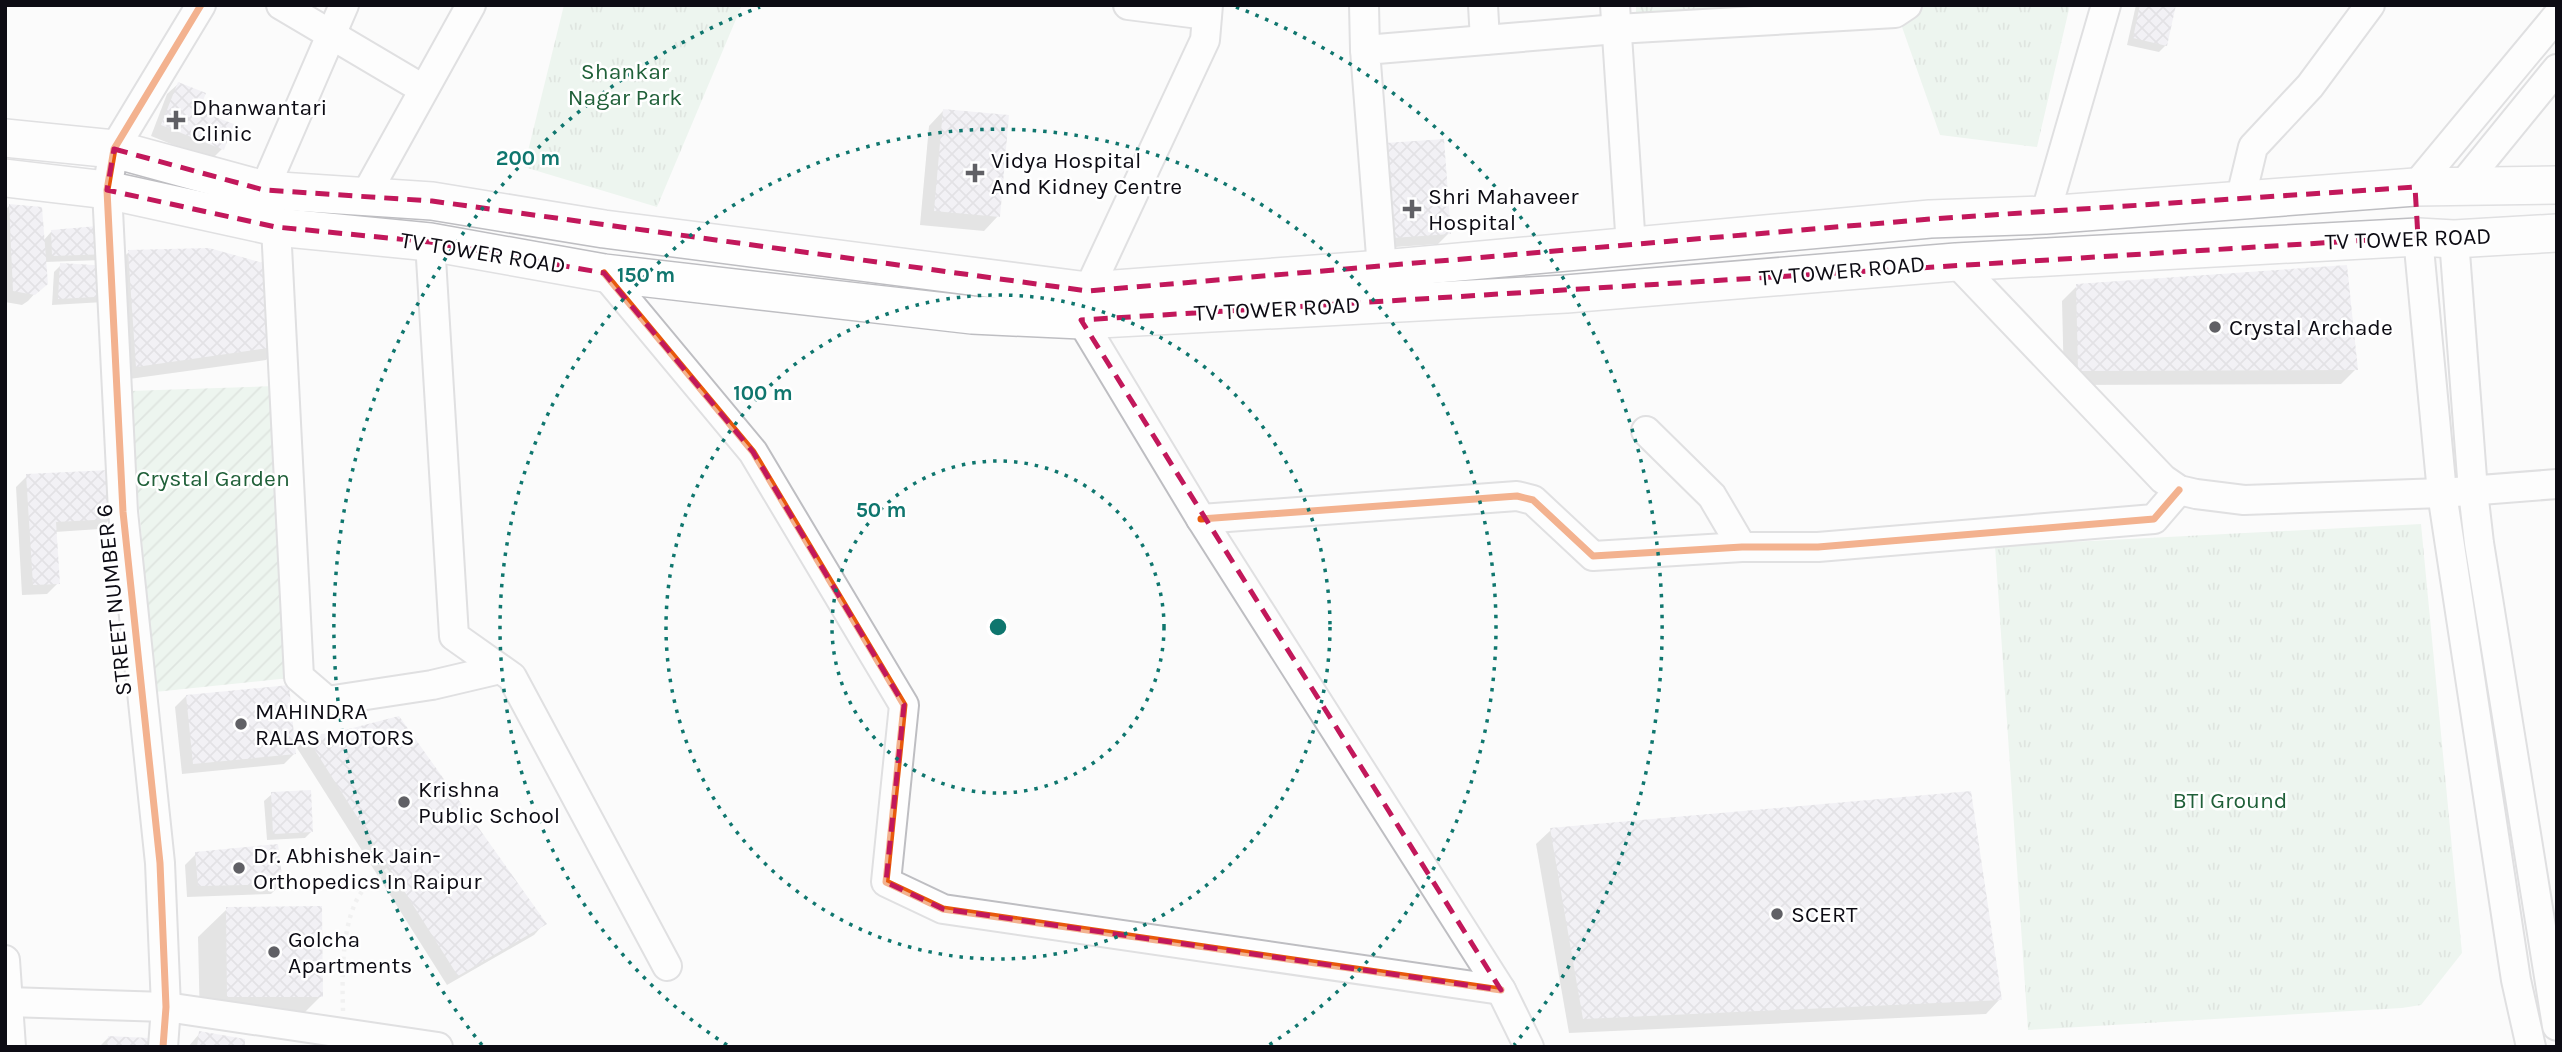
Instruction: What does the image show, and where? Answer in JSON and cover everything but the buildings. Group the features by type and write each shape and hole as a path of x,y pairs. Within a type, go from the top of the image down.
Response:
{"main road":[{"name":"TV TOWER ROAD","path":"5,138 114,149 264,190 432,201 1085,306 1566,294 1956,262 2418,237 2454,239 2557,233"},
{"name":"TV TOWER ROAD","path":"5,178 107,190 276,227 430,242 604,273 972,315 1085,306 1381,269 1930,219 2045,215 2415,187 2557,185"},
{"path":"2415,187 2418,237"},
{"path":"2454,239 2460,188"}],"street":[{"path":"114,149 201,5"},
{"path":"281,5 423,89"},
{"path":"264,190 344,5"},
{"path":"365,195 471,5"},
{"path":"1128,5 1208,10 1205,40 1085,306 1201,519 1501,990 1529,1047"},
{"path":"1364,5 1381,269"},
{"path":"1483,5 1485,40"},
{"path":"1365,50 1485,40 1616,17 1895,13 1907,5"},
{"path":"2045,215 2106,5"},
{"path":"2240,201 2253,146 2309,86 2370,5"},
{"path":"2415,187 2557,16"},
{"path":"1616,17 1631,247"},
{"path":"2460,188 2557,69"},
{"name":"STREET NUMBER 6","path":"114,149 107,190 124,512 160,863 166,1007 163,1047"},
{"path":"276,227 299,677 327,701 432,685 500,669"},
{"path":"2418,237 2442,493 2516,980 2531,1047"},
{"path":"2454,239 2479,544 2550,943 2557,1026"},
{"path":"430,242 454,636 512,677 667,966"},
{"path":"1956,262 2144,460 2179,490 2196,495 2244,500 2442,493 2557,484"},
{"path":"604,273 753,452 904,705 886,882 943,909 1501,990"},
{"path":"1646,431 1712,496 1742,547"},
{"path":"1201,519 1517,496 1533,500 1593,556 1742,547 1818,547 2154,519 2179,490"},
{"path":"2477,727 2510,723"},
{"path":"5,960 11,1047"},
{"path":"8,1002 166,1007 343,1033 384,1043 438,1047"}],"path":[{"path":"343,1033 342,973 348,924 363,890 390,868"}],"highlighted area":[{"path":"114,149 264,190 432,201 1088,291 1930,219 2415,187 2418,237 1081,320 1501,990 943,909 886,882 904,705 753,452 604,273 430,242 276,227 107,190"}],"green space":[{"name":"Shankar Nagar Park","path":"564,5 742,5 657,207 524,167"},
{"path":"1636,5 2070,5 2037,147 1940,135 1902,27 1636,29"},
{"name":"Crystal Garden","path":"275,386 299,677 155,692 129,391"},
{"name":"BTI Ground","path":"2421,524 2462,953 2421,1005 2028,1030 1995,546"}],"cycle path":[{"path":"163,1047 166,1007 160,863 123,512 107,190 114,149 201,5"},
{"path":"604,273 753,452 904,705 886,882 943,909 1501,990"},
{"path":"1201,519 1517,496 1533,500 1593,556 1742,547 1818,547 2154,519 2179,490"}],"place":[{"name":"Dhanwantari Clinic","path":"176,120"},
{"name":"Vidya Hospital And Kidney Centre","path":"975,173"},
{"name":"Shri Mahaveer Hospital","path":"1412,209"},
{"name":"Crystal Archade","path":"2215,327"},
{"name":"MAHINDRA RALAS MOTORS","path":"241,724"},
{"name":"Krishna Public School","path":"404,802"},
{"name":"Dr. Abhishek Jain- Orthopedics In Raipur","path":"239,868"},
{"name":"SCERT","path":"1777,914"},
{"name":"Golcha Apartments","path":"274,952"}]}
